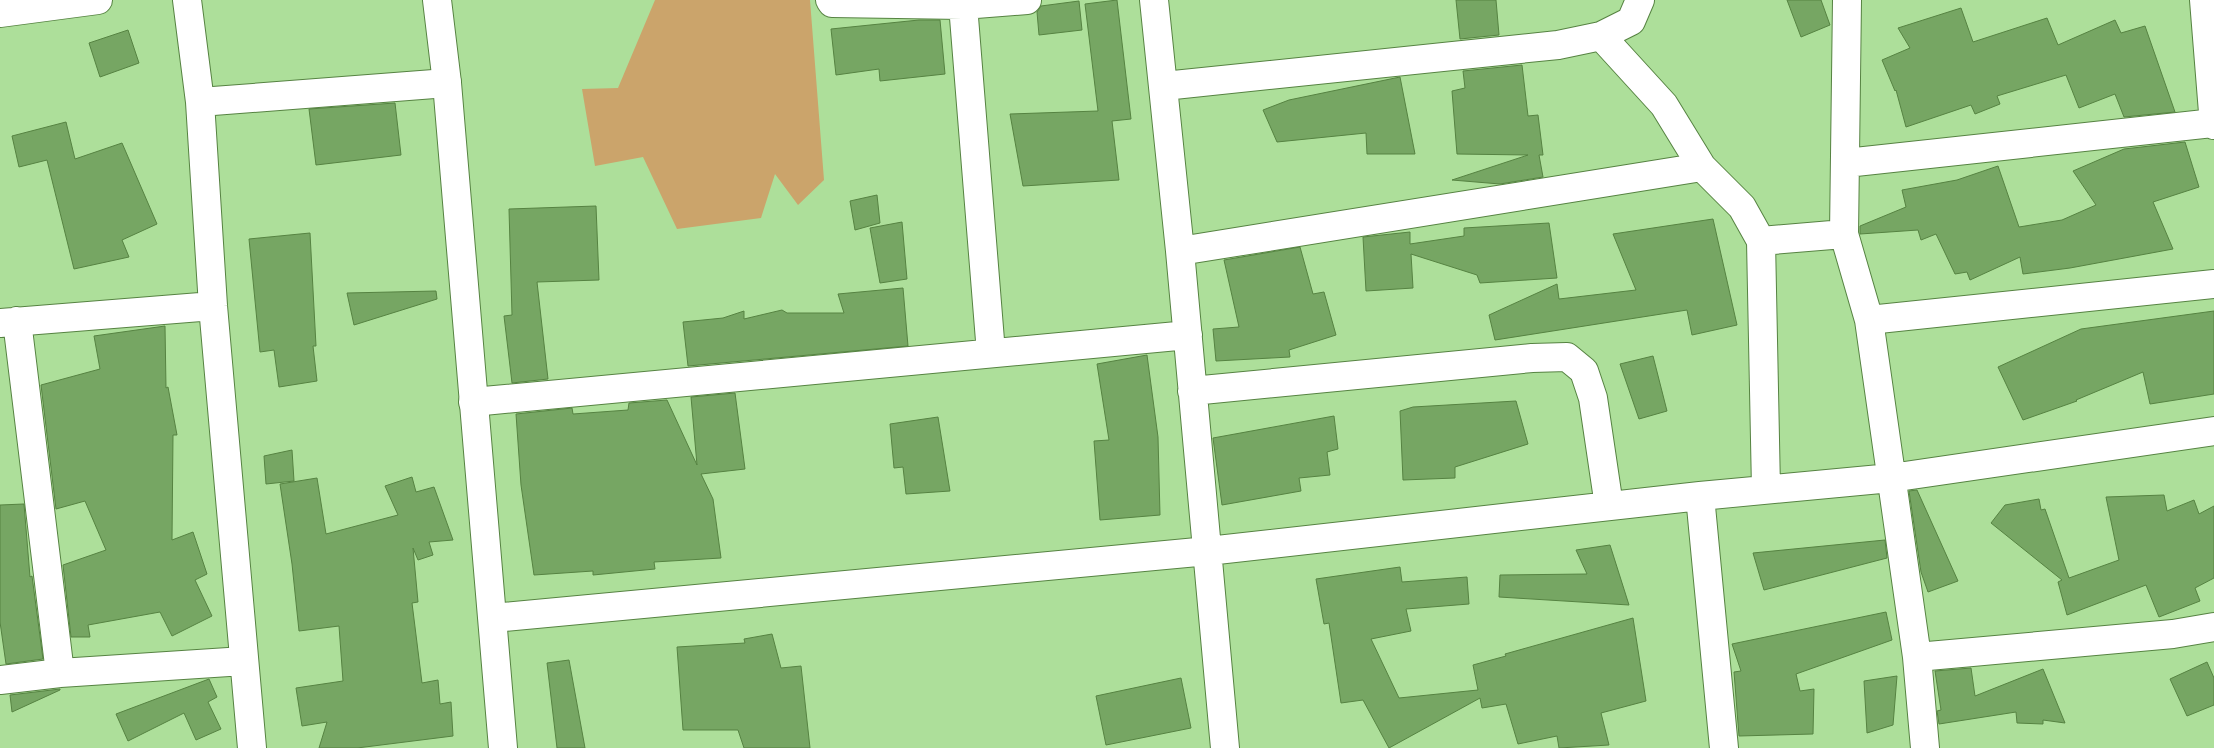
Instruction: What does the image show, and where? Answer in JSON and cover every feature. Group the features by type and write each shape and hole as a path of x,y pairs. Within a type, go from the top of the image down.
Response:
{"street":[{"path":"0,13 98,0"},
{"path":"187,0 200,102 213,306 252,748"},
{"path":"437,0 446,82 503,748"},
{"path":"830,0 832,3 963,5 1027,0"},
{"path":"1154,0 1188,334 1225,748"},
{"path":"1164,86 1558,45 1601,36 1631,21 1640,0"},
{"path":"1847,0 1844,234 1868,320 1917,657 1925,748"},
{"path":"1846,163 2214,124 2204,0"},
{"path":"963,5 991,353"},
{"path":"1601,36 1664,105 1702,167 1742,207 1761,241 1766,489"},
{"path":"200,102 446,82"},
{"path":"1180,251 1702,167"},
{"path":"1761,241 1844,234"},
{"path":"1868,320 2214,284"},
{"path":"60,673 8,322 213,306"},
{"path":"474,402 1188,334"},
{"path":"1192,391 1532,358 1567,357 1584,371 1592,398 1609,506"},
{"path":"493,618 1208,551 1700,496 1891,478 2214,431"},
{"path":"1700,496 1724,748"},
{"path":"1917,657 2173,634 2214,627"},
{"path":"0,680 60,673 244,661"}],"shaded area":[{"path":"655,0 810,0 824,180 798,205 775,174 761,218 677,229 643,157 595,166 582,89 618,88"}],"building":[{"path":"1117,0 1131,119 1112,121 1119,180 1023,186 1010,114 1098,111 1085,4"},
{"path":"1456,0 1496,0 1499,35 1460,39"},
{"path":"1787,0 1821,0 1830,25 1801,37"},
{"path":"1079,1 1082,30 1039,35 1037,12 1041,6"},
{"path":"1961,8 1973,42 2047,18 2058,45 2115,20 2121,33 2145,26 2175,112 2124,117 2115,94 2079,108 2066,75 1997,96 2000,104 1975,114 1971,105 1906,127 1896,90 1882,60 1910,48 1898,28"},
{"path":"919,20 940,20 945,74 880,81 879,69 836,75 831,29"},
{"path":"128,30 139,63 100,77 89,43"},
{"path":"1522,65 1528,116 1538,115 1543,155 1539,155 1543,177 1500,184 1452,180 1528,155 1457,154 1452,91 1465,88 1463,71"},
{"path":"1400,77 1415,154 1367,154 1366,133 1277,142 1263,110 1289,100"},
{"path":"395,103 401,155 316,165 309,109"},
{"path":"66,122 75,159 122,143 157,224 122,240 129,257 74,269 47,160 19,167 12,136"},
{"path":"2185,142 2199,187 2153,202 2173,249 2070,268 2023,274 2020,257 1970,280 1967,272 1955,274 1936,234 1921,240 1918,230 1860,234 1860,226 1906,207 1902,190 1957,180 1998,166 2019,227 2062,220 2096,205 2073,171 2124,149"},
{"path":"877,195 880,223 855,230 850,201"},
{"path":"596,206 599,280 537,282 548,379 512,383 504,316 512,315 509,209"},
{"path":"1713,219 1737,325 1692,335 1687,310 1495,340 1489,315 1557,284 1559,299 1636,290 1613,234"},
{"path":"902,222 907,279 880,283 870,228"},
{"path":"1549,223 1557,278 1480,283 1477,275 1411,254 1413,288 1366,291 1363,237 1410,232 1410,244 1464,236 1464,228"},
{"path":"310,233 316,346 313,346 317,381 279,387 274,350 260,352 249,239"},
{"path":"1300,247 1313,294 1324,292 1336,335 1289,350 1290,357 1216,361 1213,329 1239,327 1224,260"},
{"path":"903,288 908,346 688,366 683,322 723,318 744,311 744,319 782,310 787,313 844,313 838,294"},
{"path":"436,291 437,299 354,325 347,293"},
{"path":"2214,311 2214,394 2150,404 2143,372 2077,401 2023,420 1998,367 2081,329"},
{"path":"165,326 166,388 168,387 177,435 173,435 172,540 193,532 207,574 195,580 212,616 172,636 160,612 88,625 90,637 71,637 63,565 106,550 85,501 56,509 41,385 100,369 94,336"},
{"path":"1147,355 1158,437 1160,515 1100,520 1094,441 1109,440 1097,364"},
{"path":"1653,356 1667,411 1639,419 1620,364"},
{"path":"735,393 745,469 701,474 713,499 721,558 654,562 655,569 593,575 593,571 534,575 521,485 516,414 572,408 573,414 628,410 629,403 667,400 697,465 691,397"},
{"path":"1516,401 1528,444 1455,467 1455,478 1403,480 1400,411 1413,407"},
{"path":"1334,416 1338,449 1327,452 1330,475 1299,478 1301,491 1222,505 1213,438"},
{"path":"938,417 950,491 906,494 903,467 894,468 890,424"},
{"path":"292,450 294,481 266,484 264,456"},
{"path":"412,477 416,492 434,487 453,540 429,542 433,555 418,560 413,548 418,602 412,603 422,683 438,680 440,704 451,702 453,736 357,748 319,748 327,722 302,726 296,688 343,681 339,626 299,631 292,564 280,484 317,478 326,534 398,515 385,486"},
{"path":"1917,490 1958,581 1928,592 1921,572 1909,491"},
{"path":"2164,495 2167,511 2194,500 2199,514 2214,506 2214,578 2195,588 2200,601 2159,617 2146,585 2067,615 2058,582 2062,580 1991,523 2005,505 2039,499 2041,510 2045,509 2069,578 2119,560 2106,497"},
{"path":"24,504 30,577 32,576 43,659 6,664 0,622 0,505"},
{"path":"1885,540 1887,558 1764,590 1753,553"},
{"path":"1610,545 1629,605 1499,597 1500,575 1587,574 1576,550"},
{"path":"1400,567 1402,582 1467,577 1469,604 1406,609 1411,631 1371,639 1399,698 1478,690 1473,665 1506,656 1505,654 1633,618 1646,701 1601,713 1609,745 1559,748 1557,736 1518,744 1506,704 1482,708 1480,698 1389,748 1363,700 1341,703 1329,623 1324,624 1316,579"},
{"path":"1886,612 1892,640 1796,674 1800,691 1814,689 1813,734 1739,736 1734,672 1741,671 1732,644"},
{"path":"772,634 781,668 801,666 810,748 744,748 738,730 683,730 677,647 745,643 744,639"},
{"path":"569,660 585,748 557,748 547,663"},
{"path":"2207,662 2214,678 2214,705 2187,716 2170,679"},
{"path":"1971,668 1975,696 2043,669 2065,723 2043,720 2043,724 2017,723 2016,712 1939,724 1937,711 1941,710 1935,671"},
{"path":"1897,676 1893,725 1867,733 1864,681"},
{"path":"1181,678 1191,728 1106,745 1096,696"},
{"path":"209,679 217,697 208,702 221,729 196,740 184,713 128,741 116,714"},
{"path":"60,690 12,712 10,695"}]}
